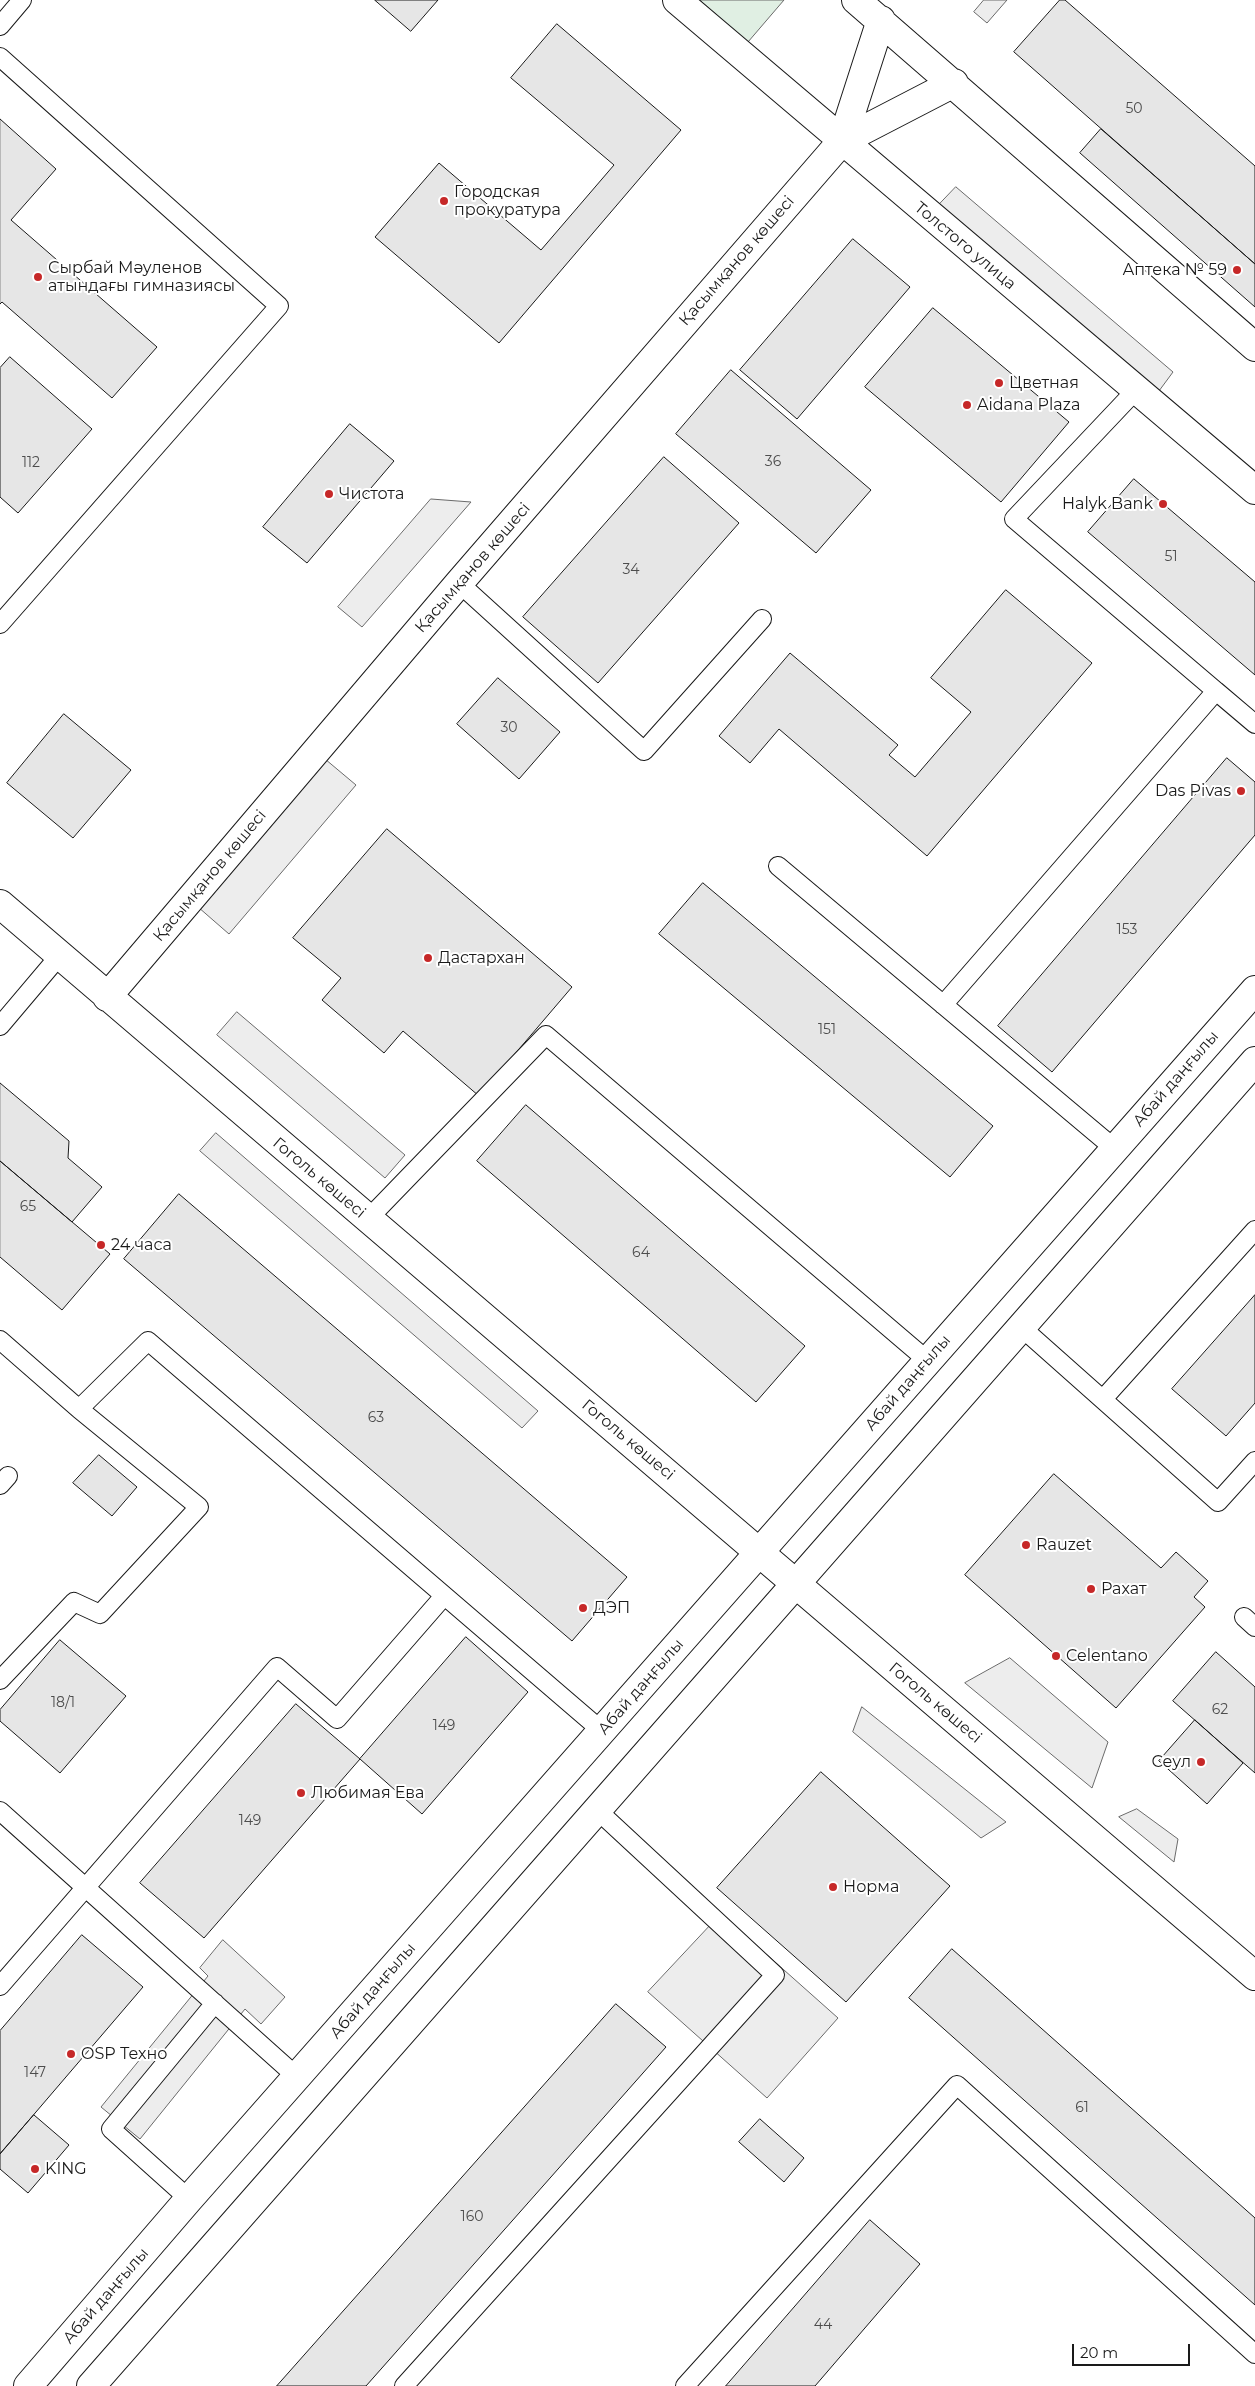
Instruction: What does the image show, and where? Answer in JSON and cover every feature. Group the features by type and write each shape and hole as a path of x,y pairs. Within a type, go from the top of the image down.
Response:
{"street":[{"name":"Толстого улица","path":"677,0 1255,490"},
{"path":"856,0 954,83 1255,347"},
{"name":"Қасымқанов көшесі","path":"842,141 881,20"},
{"name":"Қасымқанов көшесі","path":"107,998 459,583 842,141 954,83"},
{"name":"Гоголь көшесі","path":"0,904 107,998 760,1552 1255,1976"},
{"name":"Абай даңғылы","path":"28,2386 189,2199 1255,990"},
{"path":"91,2386 1255,1061"}],"lane":[{"path":"0,26 22,0"},
{"path":"0,58 279,306 0,624"},
{"path":"1136,390 1014,519 1255,724"},
{"path":"459,583 644,751 762,619"},
{"path":"942,1005 1216,691"},
{"path":"778,866 1115,1148"},
{"path":"0,1026 60,955"},
{"path":"368,1220 546,1035 928,1361"},
{"path":"1103,1399 1255,1230"},
{"path":"1021,1327 1218,1502 1255,1461"},
{"path":"0,1340 78,1409 199,1507 100,1614 74,1602 0,1680"},
{"path":"78,1409 148,1341 602,1731"},
{"path":"0,1986 277,1667 337,1719 444,1596"},
{"path":"404,2386 775,1976 596,1809"},
{"path":"0,1811 297,2077"},
{"path":"189,2199 111,2128 215,2003"},
{"path":"685,2386 957,2085 1255,2354"}],"green space":[{"path":"700,0 784,0 748,42"}],"shaded area":[{"path":"984,0 1007,0 987,23 974,12"},
{"path":"956,187 1173,372 1156,395 935,209"},
{"path":"431,499 471,502 362,627 338,607"},
{"path":"325,759 356,785 229,934 198,907"},
{"path":"237,1012 405,1155 385,1178 217,1035"},
{"path":"216,1133 538,1411 522,1428 200,1151"},
{"path":"1010,1658 1108,1742 1092,1788 965,1683"},
{"path":"862,1707 1006,1822 981,1838 853,1732"},
{"path":"1137,1809 1178,1839 1174,1862 1119,1817"},
{"path":"721,1914 838,2018 767,2098 648,1992"},
{"path":"223,1940 285,1997 261,2024 245,2009 140,2139 101,2107 208,1976 200,1968"}],"building":[{"path":"375,0 438,0 411,31"},
{"path":"1060,0 1065,0 1255,166 1255,264 1014,52"},
{"name":"Городская прокуратура","path":"557,24 681,130 499,343 375,237 439,163 541,250 614,165 511,78"},
{"name":"Сырбай Мәуленов атындағы гимназиясы","path":"0,119 56,169 11,220 157,347 112,398 2,302 0,304"},
{"path":"1101,129 1255,264 1255,307 1080,153"},
{"path":"853,239 910,287 797,419 740,370"},
{"name":"Aidana Plaza","path":"933,308 1069,422 1001,502 865,387"},
{"path":"10,357 92,429 18,513 0,497 0,368"},
{"path":"731,370 871,490 816,553 676,434"},
{"name":"Чистота","path":"350,424 394,461 307,563 263,527"},
{"path":"664,457 739,523 598,683 523,617"},
{"path":"1134,479 1255,582 1255,675 1088,532"},
{"path":"1006,590 1092,663 927,856 779,729 750,763 719,736 790,653 898,745 889,755 915,777 971,712 931,678"},
{"path":"498,678 560,732 519,779 457,724"},
{"path":"64,714 131,770 73,838 7,783"},
{"path":"1227,758 1255,782 1255,835 1052,1072 998,1026"},
{"name":"Дастархан","path":"387,829 572,987 479,1096 403,1031 384,1053 322,1000 341,978 293,938"},
{"path":"703,883 993,1126 950,1177 659,934"},
{"path":"0,1083 69,1141 68,1158 102,1187 72,1222 0,1161"},
{"path":"526,1105 805,1346 756,1402 477,1161"},
{"path":"0,1161 110,1254 62,1310 0,1257"},
{"path":"179,1194 627,1577 572,1641 124,1259"},
{"path":"1255,1295 1255,1403 1226,1436 1172,1389"},
{"path":"99,1455 137,1487 112,1516 73,1483"},
{"name":"Рахат","path":"1054,1474 1161,1568 1176,1552 1208,1581 1194,1597 1205,1607 1116,1708 965,1575"},
{"path":"466,1637 528,1692 422,1814 360,1759"},
{"path":"60,1640 126,1696 60,1773 0,1721 0,1710"},
{"path":"1216,1652 1255,1687 1255,1773 1173,1701"},
{"path":"296,1704 360,1759 204,1938 140,1883"},
{"name":"Сеул","path":"1195,1720 1243,1763 1207,1804 1159,1761"},
{"name":"Норма","path":"821,1772 950,1886 846,2002 717,1888"},
{"path":"82,1935 143,1987 0,2154 0,2031"},
{"path":"952,1949 1255,2218 1255,2305 909,1998"},
{"path":"616,2004 666,2047 366,2386 277,2386"},
{"path":"34,2115 69,2145 28,2193 0,2169 0,2154"},
{"path":"760,2119 804,2158 784,2182 739,2142"},
{"path":"870,2220 920,2264 815,2386 726,2386"}],"place":[{"name":"Городская прокуратура","path":"444,201"},
{"name":"Аптека № 59","path":"1237,270"},
{"name":"Сырбай Мәуленов атындағы гимназиясы","path":"38,277"},
{"name":"Цветная","path":"999,383"},
{"name":"Aidana Plaza","path":"967,405"},
{"name":"Чистота","path":"329,494"},
{"name":"Halyk Bank","path":"1163,504"},
{"name":"Das Pivas","path":"1241,791"},
{"name":"Дастархан","path":"428,958"},
{"name":"24 часа","path":"101,1245"},
{"name":"Rauzet","path":"1026,1545"},
{"name":"Рахат","path":"1091,1589"},
{"name":"ДЭП","path":"583,1608"},
{"name":"Celentano","path":"1056,1656"},
{"name":"Сеул","path":"1201,1762"},
{"name":"Любимая Ева","path":"301,1793"},
{"name":"Норма","path":"833,1887"},
{"name":"OSP Техно","path":"71,2054"},
{"name":"KING","path":"35,2169"}]}
